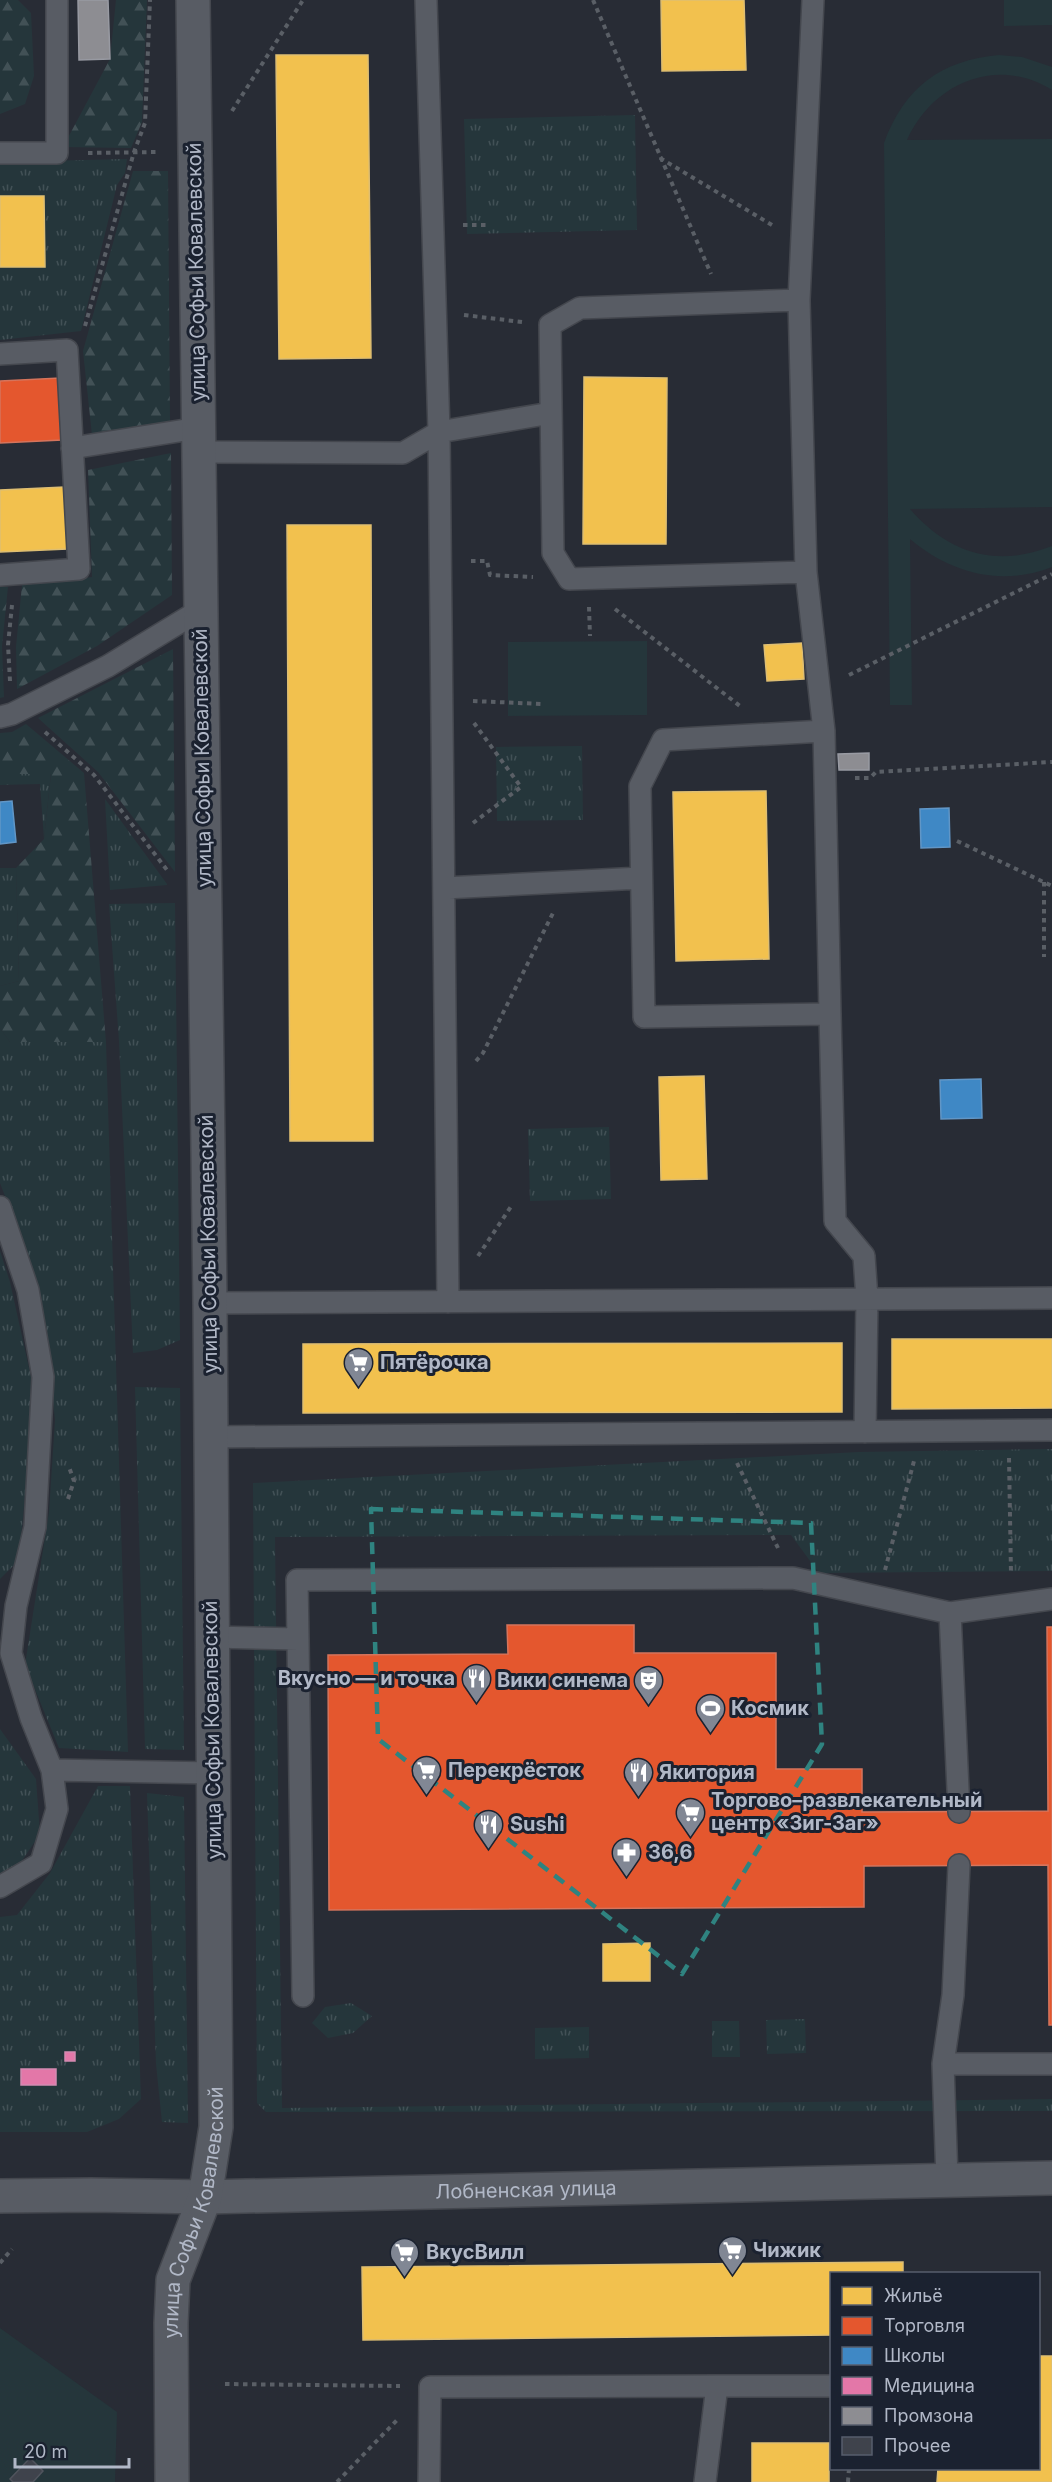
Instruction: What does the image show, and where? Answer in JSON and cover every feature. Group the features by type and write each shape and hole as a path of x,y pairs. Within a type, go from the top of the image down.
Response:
{"street":[{"name":"улица Софьи Ковалевской","path":"172,2482 173,2280 206,2197 216,2127 209,1437 210,1303 193,0"},
{"name":"Лобненская улица","path":"0,2196 91,2194 206,2197 1052,2178"}],"lane":[{"path":"0,153 57,153 57,0"},
{"path":"426,0 439,432 440,562 449,700 443,845 448,1302"},
{"path":"813,0 799,300 806,572 824,731 835,1221 864,1256 867,1299 865,1432"},
{"path":"799,300 580,308 550,325 553,553 569,579 806,572"},
{"path":"0,354 67,350 79,569 7,575"},
{"path":"72,448 198,440 403,453 439,432 551,413"},
{"path":"6,716 108,666 200,610"},
{"path":"824,731 663,740 640,786 641,878 644,1017 830,1014"},
{"path":"444,888 641,878"},
{"path":"0,1207 28,1290 43,1377 35,1527 16,1606 11,1653 52,1770 57,1809 41,1863 0,1887"},
{"path":"210,1303 1052,1298"},
{"path":"209,1437 1052,1430"},
{"path":"303,1996 297,1580 793,1578 950,1613 1052,1599"},
{"path":"950,1613 959,1812"},
{"path":"211,1637 298,1639"},
{"path":"52,1770 212,1773"},
{"path":"947,2179 944,2064 953,1995 959,1865"},
{"path":"944,2064 1052,2064"},
{"path":"705,2482 717,2385"},
{"path":"429,2482 430,2387 830,2385"}],"path":[{"path":"67,350 84,333 134,152 145,123 150,0"},
{"path":"232,111 303,0"},
{"path":"595,0 659,158 723,302"},
{"path":"57,153 167,152"},
{"path":"659,158 802,242"},
{"path":"435,312 550,325"},
{"path":"440,562 487,561 490,575 569,579 588,588 776,734"},
{"path":"818,681 852,675 1052,574"},
{"path":"7,575 6,716 27,716 93,775 173,878"},
{"path":"588,588 590,636"},
{"path":"449,700 542,704"},
{"path":"443,845 521,787 449,700"},
{"path":"825,774 838,778 870,778 876,772 1052,762"},
{"path":"957,841 1052,886"},
{"path":"446,1091 483,1053 569,881"},
{"path":"1044,882 1044,957"},
{"path":"878,1597 922,1431"},
{"path":"1009,1431 1012,1605"},
{"path":"722,1433 793,1578"},
{"path":"0,2263 12,2249"},
{"path":"225,2384 430,2387"},
{"path":"337,2482 430,2387"}],"highlighted area":[{"path":"371,1509 811,1523 822,1744 682,1974 378,1739"}],"green space":[{"path":"0,0 18,0 31,13 34,76 25,104 0,114"},
{"path":"116,0 147,0 142,122 131,148 63,147 110,59"},
{"path":"1004,0 1052,0 1052,25 1004,26"},
{"path":"999,55 1022,57 1052,67 1052,90 1031,80 1009,75 988,76 968,81 949,90 932,104 918,120 907,140 1052,139 1052,507 910,509 941,537 975,553 1012,556 1032,553 1052,546 1052,567 1014,576 977,573 942,561 910,539 912,705 890,705 884,143 902,107 927,80 959,63"},
{"path":"635,115 637,230 467,234 464,119"},
{"path":"127,159 125,173 117,185 81,331 0,340 0,267 45,266 44,196 0,196 0,162"},
{"path":"133,171 168,171 170,423 92,435 83,351"},
{"path":"171,453 172,595 97,646 17,689 16,647 22,585 92,577 88,470"},
{"path":"0,587 8,587 2,646 4,697 0,698"},
{"path":"647,641 647,715 508,716 508,642"},
{"path":"173,649 175,872 98,772 38,718"},
{"path":"26,724 84,773 106,1042 10,1042 0,1028 0,986 19,981 16,868 44,839 51,774 0,774 0,733 12,732"},
{"path":"582,746 583,820 497,821 496,747"},
{"path":"51,773 44,839 40,784 0,785 0,774"},
{"path":"105,799 167,884 167,885 110,890"},
{"path":"0,868 16,868 19,981 0,986"},
{"path":"175,903 180,1340 157,1350 133,1353 119,1041 109,904"},
{"path":"0,1028 10,1042 106,1042 128,1752 59,1748 25,1665 49,1512 55,1420 48,1353 29,1258 0,1183"},
{"path":"609,1127 611,1199 530,1201 528,1129"},
{"path":"0,1251 10,1282 31,1377 30,1441 19,1560 0,1579"},
{"path":"135,1387 180,1388 184,1750 145,1749"},
{"path":"1052,1449 1052,1571 819,1573 791,1535 275,1537 282,2108 1052,2099 1052,2111 266,2112 257,2103 253,1483 859,1452"},
{"path":"0,1729 36,1779 40,1834 13,1874 0,1879"},
{"path":"98,1786 130,1786 141,2099 119,2119 87,2132 0,2132 0,1917 17,1915 50,1873"},
{"path":"147,1793 184,1797 188,2123 162,2122 156,2064"},
{"path":"351,2003 372,2016 353,2033 328,2038 312,2023 325,2007"},
{"path":"805,2019 806,2053 767,2054 766,2020"},
{"path":"712,2021 739,2021 740,2057 712,2057"},
{"path":"589,2027 589,2058 535,2059 535,2028"},
{"path":"0,2328 117,2412 115,2482 0,2482"}],"building: Жильё":[{"path":"661,0 744,0 746,70 662,71"},
{"path":"276,55 368,55 371,358 279,359"},
{"path":"0,196 44,196 45,267 0,267"},
{"path":"584,377 667,378 666,544 583,544"},
{"path":"64,487 67,549 0,552 0,490"},
{"path":"287,525 371,525 373,1141 290,1141"},
{"path":"802,643 804,679 767,681 764,645"},
{"path":"766,791 769,959 676,961 673,792"},
{"path":"704,1076 707,1179 661,1180 659,1077"},
{"path":"892,1339 1052,1339 1052,1408 892,1409"},
{"path":"842,1343 842,1412 303,1413 303,1344"},
{"path":"650,1943 650,1981 603,1981 603,1944"},
{"path":"903,2262 903,2272 830,2272 830,2335 363,2340 362,2267"},
{"path":"1040,2356 1052,2356 1052,2482 937,2482 938,2470 1040,2470"},
{"path":"752,2443 829,2443 829,2482 752,2482"}],"building: Торговля":[{"path":"60,378 62,440 0,443 0,381"},
{"name":"Торгово–развлекательный центр «Зиг-Заг»","path":"507,1625 634,1625 634,1653 776,1653 776,1769 862,1769 862,1812 1048,1811 1047,1627 1052,1627 1052,2025 1049,2025 1048,1865 864,1866 864,1907 329,1910 328,1655 508,1654"}],"building: Школы":[{"path":"12,801 16,842 0,844 0,802"},
{"path":"949,808 950,847 921,848 920,809"},
{"path":"981,1079 982,1118 941,1119 940,1080"}],"building: Медицина":[{"path":"65,2052 75,2052 75,2061 65,2061"},
{"path":"21,2069 56,2069 56,2085 21,2085"}],"building: Промзона":[{"path":"78,0 108,0 110,59 79,60"},
{"path":"869,753 869,770 839,770 838,754"}],"building: Прочее":[{"path":"30,2458 43,2471 33,2482 13,2482 10,2479"}],"place":[{"name":"Пятёрочка","path":"359,1388"},
{"name":"Вкусно — и точка","path":"476,1704"},
{"name":"Вики синема","path":"649,1706"},
{"name":"Космик","path":"710,1734"},
{"name":"Перекрёсток","path":"427,1796"},
{"name":"Якитория","path":"638,1798"},
{"name":"Торгово–развлекательный центр «Зиг-Заг»","path":"690,1838"},
{"name":"Sushi","path":"489,1850"},
{"name":"36,6","path":"627,1878"},
{"name":"Чижик","path":"732,2276"},
{"name":"ВкусВилл","path":"405,2278"}]}
